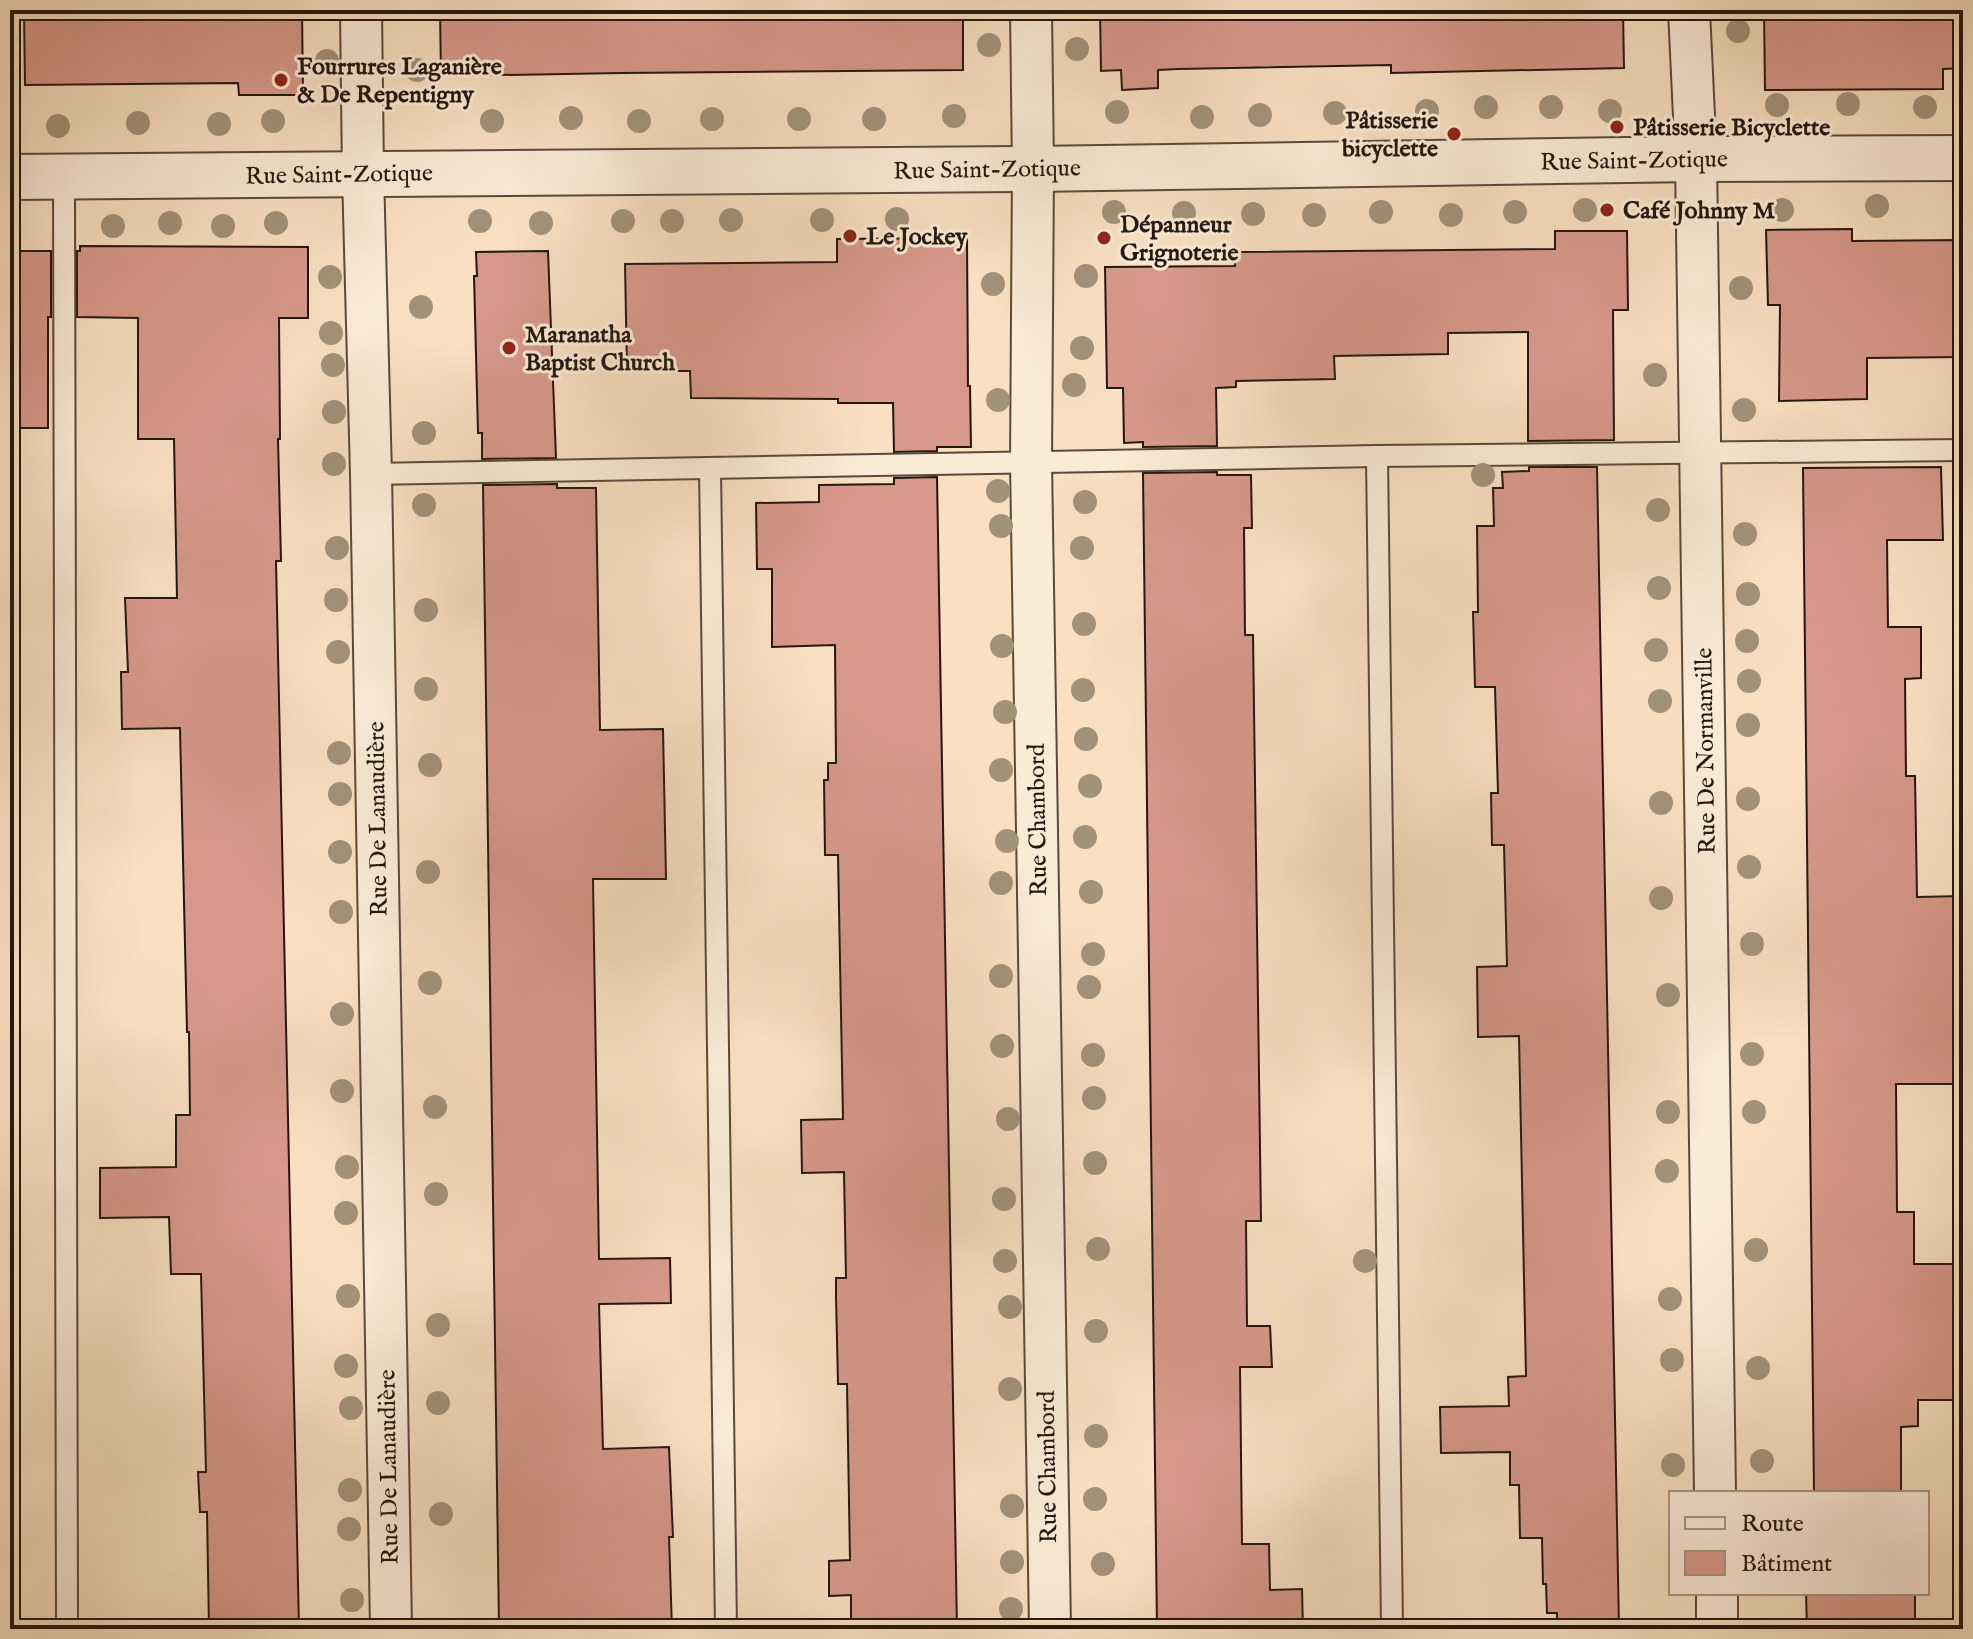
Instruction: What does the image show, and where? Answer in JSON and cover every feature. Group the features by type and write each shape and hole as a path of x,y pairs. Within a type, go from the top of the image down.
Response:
{"street":[{"name":"Rue De Lanaudière","path":"361,10 391,1629"},
{"name":"Rue Chambord","path":"1031,10 1031,463 1050,1629"},
{"name":"Rue De Normanville","path":"1689,10 1696,159 1715,1491"},
{"name":"Rue Saint-Zotique","path":"10,177 1963,158"},
{"path":"1717,1595 1717,1629"}],"lane":[{"path":"64,177 67,1629"},
{"path":"371,474 1377,456 1963,450"},
{"path":"1377,456 1392,1629"},
{"path":"710,468 726,1629"}],"building":[{"path":"24,10 302,10 303,95 239,95 238,83 25,85"},
{"path":"440,10 963,10 963,70 441,76"},
{"path":"1100,10 1623,10 1624,68 1391,73 1391,65 1178,69 1158,70 1158,88 1122,90 1121,70 1101,71"},
{"path":"1764,10 1963,10 1963,68 1943,69 1943,89 1765,90"},
{"path":"1852,229 1852,241 1963,240 1963,357 1867,358 1867,399 1779,401 1780,305 1768,305 1766,230"},
{"path":"1555,231 1627,231 1628,310 1613,310 1614,440 1528,441 1528,332 1448,333 1448,354 1334,356 1335,379 1236,381 1236,387 1216,388 1217,446 1143,447 1143,442 1124,443 1123,388 1107,388 1105,267 1235,266 1234,252 1555,249"},
{"path":"967,238 971,447 894,452 893,403 838,403 838,399 691,398 690,371 627,371 625,264 837,262 837,239"},
{"path":"80,246 308,247 308,318 279,318 281,561 276,561 299,1629 209,1629 207,1512 200,1512 198,1472 206,1472 201,1274 171,1274 169,1217 100,1218 100,1168 176,1167 176,1115 190,1115 189,1032 180,728 122,729 121,672 128,672 125,598 177,598 174,439 138,439 138,318 77,317 77,251 80,251"},
{"path":"10,251 51,251 48,428 10,428"},
{"name":"Maranatha Baptist Church","path":"548,251 556,458 482,459 482,433 478,433 476,252"},
{"path":"1529,467 1597,467 1619,1629 1557,1629 1557,1613 1547,1613 1542,1538 1520,1538 1519,1485 1510,1485 1510,1452 1441,1453 1440,1407 1509,1406 1508,1377 1526,1376 1519,1036 1478,1037 1477,967 1507,966 1504,845 1492,845 1491,793 1498,793 1495,687 1475,687 1473,612 1478,612 1477,526 1494,526 1493,488 1503,488 1502,472 1529,471"},
{"path":"1941,467 1943,540 1887,540 1888,627 1921,627 1921,678 1905,679 1906,776 1915,776 1917,897 1963,896 1963,1084 1896,1084 1897,1212 1914,1212 1914,1264 1963,1264 1963,1400 1918,1400 1918,1426 1901,1427 1901,1491 1814,1491 1803,468"},
{"path":"1217,472 1217,475 1251,475 1252,528 1244,528 1245,635 1253,635 1261,1221 1246,1221 1247,1326 1270,1326 1272,1367 1240,1367 1242,1544 1269,1544 1270,1590 1302,1589 1303,1629 1157,1629 1143,473"},
{"path":"937,477 957,1629 851,1629 851,1595 829,1596 829,1561 850,1560 847,1384 838,1384 836,1296 836,1278 846,1278 844,1172 802,1173 801,1120 843,1119 838,855 825,855 824,780 828,780 828,763 836,763 835,645 772,647 772,569 757,569 756,503 819,502 819,485 894,484 894,478"},
{"path":"557,484 557,488 596,488 600,730 663,729 666,879 593,879 599,1259 670,1258 671,1303 599,1304 603,1449 669,1447 673,1537 669,1537 672,1629 499,1629 483,485"},
{"path":"1806,1595 1915,1595 1915,1629 1807,1629"}],"place":[{"name":"Fourrures Laganière & De Repentigny","path":"281,80"},
{"name":"Pâtisserie Bicyclette","path":"1617,127"},
{"name":"Pâtisserie bicyclette","path":"1454,134"},
{"name":"Café Johnny M","path":"1607,210"},
{"name":"Le Jockey","path":"850,236"},
{"name":"Dépanneur Grignoterie","path":"1104,238"},
{"name":"Maranatha Baptist Church","path":"509,348"}]}
